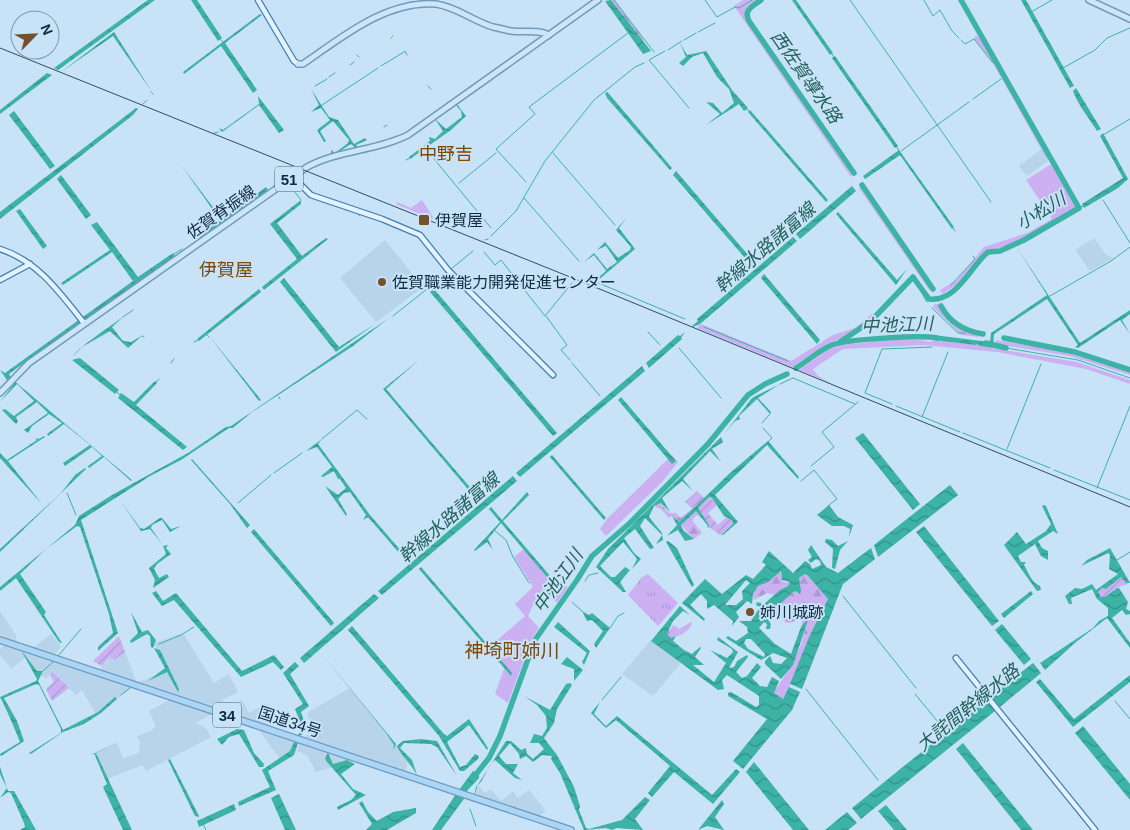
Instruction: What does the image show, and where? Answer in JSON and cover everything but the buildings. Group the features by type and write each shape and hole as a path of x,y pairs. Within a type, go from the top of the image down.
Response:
{"highway":[{"name":"国道34号","path":"0,640 571,830"}],"main road":[{"name":"佐賀脊振線","path":"0,393 19,371 82,320 293,177 322,160 376,148 408,135 598,0"},
{"path":"1089,0 1130,19"},
{"path":"298,64 304,64 376,16 411,4 436,4 453,9 490,26 511,31 542,31 549,35"}],"street":[{"path":"258,0 290,56 298,64"},
{"path":"293,177 311,195 415,232 424,239 448,270 553,375"},
{"path":"0,249 30,264 48,278 82,320"},
{"path":"0,278 30,264"},
{"path":"956,658 1095,830"}],"shaded area":[{"path":"1042,149 1048,161 1027,176 1019,166"},
{"path":"1094,238 1106,255 1114,258 1090,271 1075,250"},
{"name":"佐賀職業能力開発促進センター","path":"385,240 423,287 376,322 340,278"},
{"path":"0,611 16,635 17,642 0,637"},
{"path":"183,633 214,683 229,674 238,692 222,700 226,707 242,700 249,713 267,703 272,728 137,683 167,670 154,643"},
{"path":"51,634 61,646 54,655 33,648"},
{"path":"651,640 681,663 653,696 622,674"},
{"path":"5,644 133,687 96,714 82,690 76,695 53,672 46,678 39,675 26,657 11,669 0,655 0,649"},
{"path":"125,652 137,683 99,670 111,657"},
{"path":"350,688 394,743 408,756 406,773 303,738 314,730 307,714"},
{"path":"169,699 214,713 195,723 205,727 211,737 146,771 143,765 107,779 96,752 117,743 123,758 139,753 140,743 137,736 152,730 156,726 149,711"},
{"path":"258,729 295,741 291,752 280,759"},
{"path":"300,742 349,759 333,767 316,772 307,755 297,751"},
{"path":"479,786 485,793 491,789 501,801 513,791 518,798 529,790 546,811 538,817 476,795"}],"green space":[{"path":"611,0 615,0 644,39 641,41"},
{"path":"743,0 756,0 747,7 745,18 852,175 851,177 734,6"},
{"path":"976,35 985,43 1050,159 1048,161 993,63 974,39"},
{"path":"1053,163 1077,209 1022,239 999,248 987,250 958,284 942,294 940,290 957,280 984,247 1027,233 1052,219 1026,180"},
{"path":"859,188 930,288 929,290"},
{"path":"422,200 433,217 432,219 396,204 397,202 411,208"},
{"path":"935,304 938,304 942,313 956,327 981,337 961,335 933,307"},
{"path":"872,314 874,317 859,331 827,344 792,367 697,328 701,324 791,361 833,335 855,328"},
{"path":"886,340 920,340 930,342 934,340 978,344 980,346 1077,362 1130,380 1130,384 1086,369 997,352 924,345 843,349 813,369 818,376 831,383 799,370 826,351 842,345"},
{"path":"996,340 1067,352 1130,371 1130,375 1070,356 996,344"},
{"path":"672,455 678,462 662,482 606,536 600,529 607,519"},
{"path":"697,491 705,499 692,508 685,502"},
{"path":"709,497 718,504 708,513 718,525 727,517 732,520 733,524 720,535 709,527 698,509"},
{"path":"659,502 669,513 676,513 680,518 696,506 679,522 672,516 669,518 661,509 654,506"},
{"path":"696,511 704,520 697,515 692,520 702,533 694,539 681,525"},
{"path":"524,549 555,583 568,587 557,603 547,591 535,601 528,616 539,628 532,638 508,703 495,694 505,666 489,647 525,616 515,604 533,587 514,557"},
{"path":"780,571 783,582 790,582 788,586 774,595 767,593 754,600 753,594 758,586 768,582"},
{"path":"648,574 678,603 658,626 628,595 642,577"},
{"path":"805,574 827,595 828,599 807,645 801,644 808,619 801,627 803,615 807,609 805,605 800,604 796,609 800,613 794,622 787,623 781,618 788,610 784,606 769,622 765,619 773,609 792,593 795,591 799,594 799,578"},
{"path":"1121,577 1128,584 1116,588 1105,597 1101,597 1097,592 1102,588 1106,589"},
{"path":"691,622 692,624 688,630 683,634 671,638 666,634 674,625 679,629"},
{"path":"119,636 125,652 114,660 110,657 102,666 93,661"},
{"path":"801,644 807,645 785,697 781,699 773,693 789,669"},
{"path":"53,672 69,688 52,701 46,689 54,682 50,675"}],"water":[{"path":"148,0 155,0 58,70 54,68"},
{"path":"191,0 197,0 222,38 218,41"},
{"path":"611,0 651,51 643,54 605,1"},
{"path":"792,0 796,0 833,53 830,55"},
{"path":"1021,0 1026,0 1074,86 1070,88"},
{"path":"260,14 262,15 225,43 257,90 253,93 221,46 184,74 183,72"},
{"path":"114,32 152,92 113,36 61,72"},
{"path":"680,43 687,55 706,51 732,90 748,108 744,111 739,104 706,125 720,114 706,102 713,103 722,113 734,103 729,89 717,77 703,53 692,57 683,66 679,63 686,57"},
{"path":"835,56 898,146 895,148 832,58"},
{"path":"47,73 52,75 0,114 0,110"},
{"path":"1076,88 1101,129 1097,131 1081,106 1073,91"},
{"path":"311,89 329,117 338,120 354,144 365,138 367,140 356,145 359,150 351,144 334,155 331,154 331,150 335,153 348,143 349,140 333,121 320,131 326,141 324,142 317,130 330,120 321,108 311,112 319,105"},
{"path":"607,92 672,168 670,170 607,98 605,93"},
{"path":"258,96 284,130 279,133 259,105 222,132 219,128 223,130 259,104"},
{"path":"456,103 466,116 451,130 410,159 409,157 430,141 429,137 435,139 443,131 435,119 446,129 462,117"},
{"path":"136,108 138,109 133,115 0,219 0,212"},
{"path":"750,110 828,200 826,202 748,112"},
{"path":"14,111 55,166 50,169 9,115"},
{"path":"1103,133 1128,179 1118,188 1084,208 1082,204 1123,178 1100,136"},
{"path":"899,150 954,227 952,229 900,155 865,179 863,176"},
{"path":"181,165 222,219 266,187 268,190 200,238 198,235 220,220"},
{"path":"676,171 755,263 752,266 673,175"},
{"path":"61,175 91,215 86,219 57,179"},
{"path":"852,186 856,191 800,239 796,234"},
{"path":"301,200 301,204 277,223 302,256 326,238 328,239 264,290 262,287 297,259 270,224"},
{"path":"20,209 47,246 43,249 16,211"},
{"path":"838,212 897,280 907,269 896,285 836,214"},
{"path":"627,217 619,228 635,249 596,282 594,281 606,271 605,269 594,255 584,262 594,253 607,269 617,262 606,246 597,250 605,242 618,258 630,250 631,247 616,230"},
{"path":"97,222 138,277 173,253 175,256 9,374 11,378 7,380 0,370 5,373 133,281 112,252 63,285 61,283 110,250 91,225"},
{"path":"793,237 797,241 700,324 692,326 698,321 697,319"},
{"path":"1016,246 1080,343 1130,310 1130,314 1122,320 1130,334 1120,320 1078,348 1075,347 1078,345 1047,299 994,334 993,348 978,344 934,340 933,335 990,342 991,333 1047,295"},
{"path":"764,274 820,340 817,344 761,278"},
{"path":"284,278 339,347 375,324 336,352 280,282"},
{"path":"259,289 261,292 199,341 197,339"},
{"path":"434,289 557,433 553,436 430,292"},
{"path":"123,317 112,327 123,341 131,342 143,335 128,348 110,331 82,347 73,356 80,348"},
{"path":"389,318 353,346 252,412 233,428 229,428 181,460 150,476 81,520 118,633 98,651 98,647 113,633 109,614 80,527 77,526 46,549 20,574 46,612 44,615 62,643 59,642 16,578 0,591 0,587 75,525 79,516 112,495 188,453 226,427 231,426"},
{"path":"685,332 682,339 649,368 646,363 678,335 680,336"},
{"path":"210,337 261,400 259,401"},
{"path":"80,358 119,390 115,394 72,360"},
{"path":"419,360 386,389 480,499 478,501 383,389"},
{"path":"642,366 645,371 520,477 516,473"},
{"path":"13,380 132,480 104,457 89,468 88,466 102,456 92,447 65,466 63,463 90,445 64,424 48,436 47,434 62,423 49,414 32,426 28,433 24,430 48,413 37,402 16,417 18,422 16,424 2,410 5,409 14,416 34,401 17,384 0,402 14,384"},
{"path":"155,381 157,383 136,405 187,447 183,450 118,398 121,393 134,402"},
{"path":"780,384 758,398 771,412 770,414 757,399 724,434 752,398"},
{"path":"621,397 676,461 672,464 618,400"},
{"path":"863,433 920,504 913,510 855,438"},
{"path":"44,436 8,461 42,504 0,458 0,453 7,460 37,440 35,438 39,439"},
{"path":"721,437 723,442 712,449 721,462 710,451 683,479 693,491 682,481 662,498 670,512 661,503 654,506 649,517 662,533 663,540 656,544 662,535 645,518 640,526 654,548 650,549 635,529 624,538 634,553 641,559 632,569 637,559 623,542 600,566 611,577 615,577 625,567 630,570 620,582 626,592 623,592 596,567 608,549"},
{"path":"322,439 318,444 370,515 409,560 407,562 368,517 363,520 366,515 350,492 344,493 338,499 347,514 346,516 325,486 338,495 346,488 334,471 323,477 321,476 332,467 317,447 306,451"},
{"path":"768,441 799,477 798,479 767,445 715,495 738,522 721,535 733,524 732,520 724,516 712,498 709,497 698,508 709,527 707,528 708,526 696,511 681,525 683,530 694,539 685,541 678,530 667,536 677,525 672,516 679,522 731,472"},
{"path":"552,455 606,518 604,520 550,457"},
{"path":"192,459 250,525 247,528 230,504"},
{"path":"86,469 0,552 0,549 61,493 75,475"},
{"path":"513,476 517,481 382,595 378,591"},
{"path":"950,485 958,495 878,557 874,545"},
{"path":"527,492 529,495 503,521 557,584 551,590 552,596 547,593 553,584 501,523 488,539 493,550 487,542 474,550 500,522 489,509 491,507 502,520"},
{"path":"120,500 140,528 144,529 160,518 162,518 171,529 181,526 170,532 162,520 152,525 151,528 162,544 150,529 141,531"},
{"path":"829,505 838,517 853,525 849,537 850,529 844,526 832,526 817,515"},
{"path":"1044,505 1058,534 1053,531 1038,541 1042,548 1048,551 1048,560 1041,556 1035,544 1018,556 1021,562 1026,562 1024,565 1030,577 1040,586 1041,590 1037,591 1004,545 1017,532 1026,544 1046,531 1051,524 1042,506"},
{"path":"924,526 999,621 992,626 916,532"},
{"path":"254,529 334,623 331,626 251,532"},
{"path":"826,539 832,540 838,546 848,541 840,550 835,569 832,568 833,549 825,542"},
{"path":"668,541 677,548 694,585 692,587 666,542"},
{"path":"168,545 166,548 171,554 157,564 154,569 159,578 167,574 169,577 153,588 155,580 149,568 166,554 163,546"},
{"path":"811,545 826,567 838,573 871,548 875,559 843,584 802,689 790,684 810,635 828,599 808,576 805,574 799,578 800,594 795,591 792,593 766,617 771,624 770,629 766,629 767,624 764,622 759,628 775,644 791,654 801,627 809,617 793,665 781,679 765,664 765,661 770,656 773,663 781,664 787,658 773,653 761,660 726,638 728,636 736,641 748,633 747,627 739,621 751,621 760,607 756,605 757,602 764,604 780,590 788,586 790,582 782,580 781,571 768,582 758,586 753,594 752,604 747,601 736,612 739,617 732,626 733,621 714,605 707,609 707,601 701,594 690,605 705,619 704,621 682,603 705,579 722,594 746,575 753,579 766,565 762,562 769,551 793,573 805,561 810,564 812,569 821,565 820,561 816,559 811,563 808,560 812,557 808,550","holes":["746,580 750,583 742,591 743,599 736,605 725,605","746,639 751,639 765,654 764,657 748,649 744,643"]},
{"path":"1110,548 1130,583 1126,583 1121,577 1106,589 1102,588 1098,592 1101,597 1105,597 1119,588 1128,602 1126,609 1130,611 1130,614 1126,615 1122,610 1112,618 1130,643 1130,648 1107,618 1076,642 1045,670 1040,663 1108,616 1108,608 1097,599 1092,589 1071,598 1072,604 1069,604 1065,596 1075,588 1082,589 1092,584 1096,590 1118,574 1109,569 1110,555 1108,553 1081,566 1087,560"},
{"path":"421,567 512,673 511,676 419,569"},
{"path":"156,591 163,601 176,593 242,671 274,655 284,667 281,670 273,662 241,677 174,600 162,606 152,593"},
{"path":"1031,591 1033,594 1004,618 1001,614"},
{"path":"374,594 379,598 304,663 300,658"},
{"path":"680,606 690,615 683,611 673,621 667,634 671,638 676,636 673,641 692,654 701,648 695,657 704,665 693,665 714,682 726,663 710,650 727,658 733,652 732,649 717,640 718,637 738,652 729,668 734,667 737,661 747,655 748,657 736,672 742,678 747,676 757,663 761,667 752,678 760,686 767,687 772,677 779,681 774,693 783,699 789,687 800,692 792,710 743,769 733,761 767,719 728,696 728,693 731,692 756,707 759,705 759,696 727,675 722,680 724,689 718,690 651,641"},
{"path":"582,611 589,615 592,613 610,628 596,648 594,644 603,631 592,620 587,621"},
{"path":"131,612 142,632 148,630 156,640 153,648 151,647 150,636 147,634 131,643 130,641 138,633"},
{"path":"558,622 590,651 584,665 582,662 587,653 554,627"},
{"path":"1002,624 1031,659 1024,665 995,630"},
{"path":"352,626 443,733 447,736 469,719 488,748 487,750 469,725 447,742 460,767 466,765 475,754 479,756 464,771 460,771 439,736 348,630"},
{"path":"154,648 160,650 179,689 178,692 167,672 148,681 165,668"},
{"path":"21,650 37,671 43,671 38,681 63,730 98,712 115,697 117,699 84,724 63,732 31,754 29,753 61,733 61,729 39,685 36,684 4,698 17,721 24,741 1,756 0,754 20,742 0,697 37,679"},
{"path":"321,653 396,744 393,750 394,745 386,733"},
{"path":"567,657 583,670 574,681 574,669 561,664"},
{"path":"295,662 299,666 290,674 309,706 301,712 307,730 299,737 297,736 303,729 295,709 303,704 283,673"},
{"path":"1033,663 1041,673 1000,707 991,696"},
{"path":"1130,675 1130,682 1073,727 1036,682 1040,679 1074,719"},
{"path":"570,683 572,685 557,709 554,723 544,738 557,755 574,787 580,806 579,810 586,828 589,829 622,820 645,797 650,800 635,819 643,830 617,828 612,830 606,828 584,830 560,773 551,759 552,756 542,755 533,762 526,756 520,759 519,754 510,743 499,756 506,764 518,764 513,773 522,780 515,778 495,760 492,763 506,741 511,741 521,750 526,748 527,754 533,759 544,749 539,743 530,743 534,734 542,736 547,728 546,716 537,705 524,696 550,710 566,684"},
{"path":"986,700 995,711 861,819 852,808"},
{"path":"600,702 594,714 606,726 617,716 712,795 736,769 740,772 713,804 674,772 652,797 648,793 670,766 616,720 606,728 591,713"},
{"path":"1083,726 1130,784 1130,800 1075,733"},
{"path":"237,729 244,730 254,753 264,764 263,767 259,767 239,734 229,737 222,745 217,739"},
{"path":"421,739 437,741 457,776 437,747 431,744 404,743 400,748 412,760 417,775 397,746 403,741"},
{"path":"123,740 96,753 132,830 123,830 103,787 107,784 94,753"},
{"path":"294,742 298,743 294,755 268,771 276,790 239,806 238,802 270,787 262,770 290,751"},
{"path":"963,743 1033,830 1021,830 956,749"},
{"path":"328,753 333,764 347,760 355,764 341,774 353,789 366,795 338,810 337,807 351,800 356,795 327,762 325,758"},
{"path":"170,759 199,817 195,816 168,760"},
{"path":"754,762 809,830 793,830 746,772"},
{"path":"0,767 7,788 0,774"},
{"path":"473,771 479,774 479,778 466,792 459,790"},
{"path":"7,788 8,791 14,791 36,830 20,830 25,827 24,823 11,793 8,792 0,798"},
{"path":"279,794 296,830 285,830 271,798"},
{"path":"456,794 463,796 464,799 441,830 432,830"},
{"path":"722,800 724,804 715,817 724,830 707,826 698,830"},
{"path":"362,801 368,812 377,821 393,812 416,808 416,813 387,830 366,830 372,824 359,803"},
{"path":"234,804 236,810 199,827 197,821"},
{"path":"886,805 907,830 894,830 878,811"},
{"path":"847,812 857,823 848,830 825,830"}],"waterway":[{"path":"614,0 654,52"},
{"path":"705,0 717,17 735,7 739,8 752,0"},
{"name":"西佐賀導水路","path":"761,0 748,11 747,17 749,21 854,173"},
{"path":"850,0 991,202"},
{"path":"924,0 933,16 940,10 952,31 959,38"},
{"name":"小松川","path":"840,342 871,321 913,277 929,299 948,295 988,252 1000,251 1024,240 1079,208 961,0"},
{"path":"1031,12 1052,0"},
{"path":"698,32 715,23"},
{"path":"1063,68 1095,50 1107,38 1130,28"},
{"path":"526,182 496,149 535,114 529,107 628,33"},
{"path":"684,40 696,33"},
{"path":"220,39 223,42"},
{"path":"961,40 965,44 974,39 993,63"},
{"path":"668,50 682,41"},
{"path":"405,51 407,55"},
{"path":"665,51 649,60 689,108"},
{"path":"381,66 404,52"},
{"path":"350,65 354,62"},
{"path":"491,236 516,211 545,161 594,100 635,67 644,63"},
{"path":"322,105 378,68"},
{"path":"329,77 335,73"},
{"path":"315,86 327,79"},
{"path":"973,99 1001,79"},
{"path":"428,86 431,89"},
{"path":"143,104 147,100"},
{"path":"901,151 969,102"},
{"path":"1103,135 1130,119"},
{"path":"214,133 218,132"},
{"path":"897,147 899,151"},
{"path":"425,148 491,228"},
{"path":"459,183 496,153"},
{"path":"553,153 615,225"},
{"path":"406,160 410,158"},
{"path":"288,183 301,200"},
{"name":"西佐賀導水路","path":"862,185 933,289"},
{"path":"524,198 579,261"},
{"path":"1103,200 1130,243"},
{"name":"小松川","path":"1079,208 1083,206"},
{"path":"1050,296 1111,261 1130,247"},
{"path":"174,254 182,249"},
{"path":"451,269 473,251"},
{"path":"484,252 495,265 501,260 545,316 572,283"},
{"path":"951,285 975,259 973,256"},
{"path":"393,316 446,274"},
{"name":"小松川","path":"915,281 927,302"},
{"path":"596,282 685,319"},
{"name":"西佐賀導水路","path":"941,306 953,322 970,331 983,334"},
{"path":"932,308 958,333 965,333"},
{"path":"123,317 133,310"},
{"path":"546,316 567,345 561,350 570,360"},
{"path":"704,327 788,361"},
{"path":"648,332 660,345"},
{"name":"中池江川","path":"796,368 823,350 840,343 884,338 937,338"},
{"name":"西佐賀導水路","path":"1004,338 1075,352 1130,370"},
{"path":"194,342 198,340"},
{"name":"中池江川","path":"986,343 1006,348"},
{"path":"892,404 865,393 882,349 932,347"},
{"path":"679,348 721,398"},
{"path":"1006,348 1078,360 1130,378"},
{"path":"922,417 948,352"},
{"path":"171,363 174,359"},
{"path":"572,363 600,396"},
{"path":"1007,449 1041,364"},
{"name":"中池江川","path":"473,778 489,758 500,736 535,640 592,556 630,523 708,444 748,395 765,384 787,374"},
{"path":"780,384 793,378 855,404"},
{"path":"156,382 159,379"},
{"path":"117,392 120,395"},
{"path":"811,466 834,447 822,432 858,402"},
{"path":"896,406 960,432"},
{"path":"1097,488 1130,406"},
{"path":"322,439 357,410 367,419"},
{"path":"762,423 770,414"},
{"path":"763,428 772,438 768,442"},
{"path":"963,433 1050,468"},
{"path":"274,473 302,453"},
{"path":"801,481 814,470 837,499 829,505"},
{"path":"1054,470 1130,500"},
{"path":"238,503 271,475"},
{"path":"67,493 76,515"},
{"path":"494,530 506,540 513,557 529,583"},
{"path":"1117,560 1130,552"},
{"path":"585,581 589,575 598,573"},
{"path":"552,596 556,599"},
{"path":"843,596 916,688"},
{"path":"572,602 583,612"},
{"path":"610,628 618,616 624,613"},
{"path":"159,644 181,635 194,627"},
{"path":"58,656 81,629"},
{"path":"43,671 54,661"},
{"path":"602,700 621,677"},
{"path":"121,695 131,687"},
{"path":"806,689 878,780"},
{"name":"大詫間幹線水路","path":"915,694 943,728"},
{"path":"1115,701 1130,719"},
{"path":"475,793 477,786"},
{"path":"470,809 476,826"},
{"path":"203,824 206,830"}],"railway":[{"path":"0,48 585,283 1130,507"}],"place":[{"name":"伊賀屋","path":"424,220"},
{"name":"佐賀職業能力開発促進センター","path":"382,282"},
{"name":"姉川城跡","path":"750,612"}],"district":[{"name":"中野吉","path":"446,154"},
{"name":"伊賀屋","path":"226,270"},
{"name":"神埼町姉川","path":"512,650"}],"water label":[{"name":"幹線水路諸富線","path":"765,248"},
{"name":"幹線水路諸富線","path":"449,518"}]}
